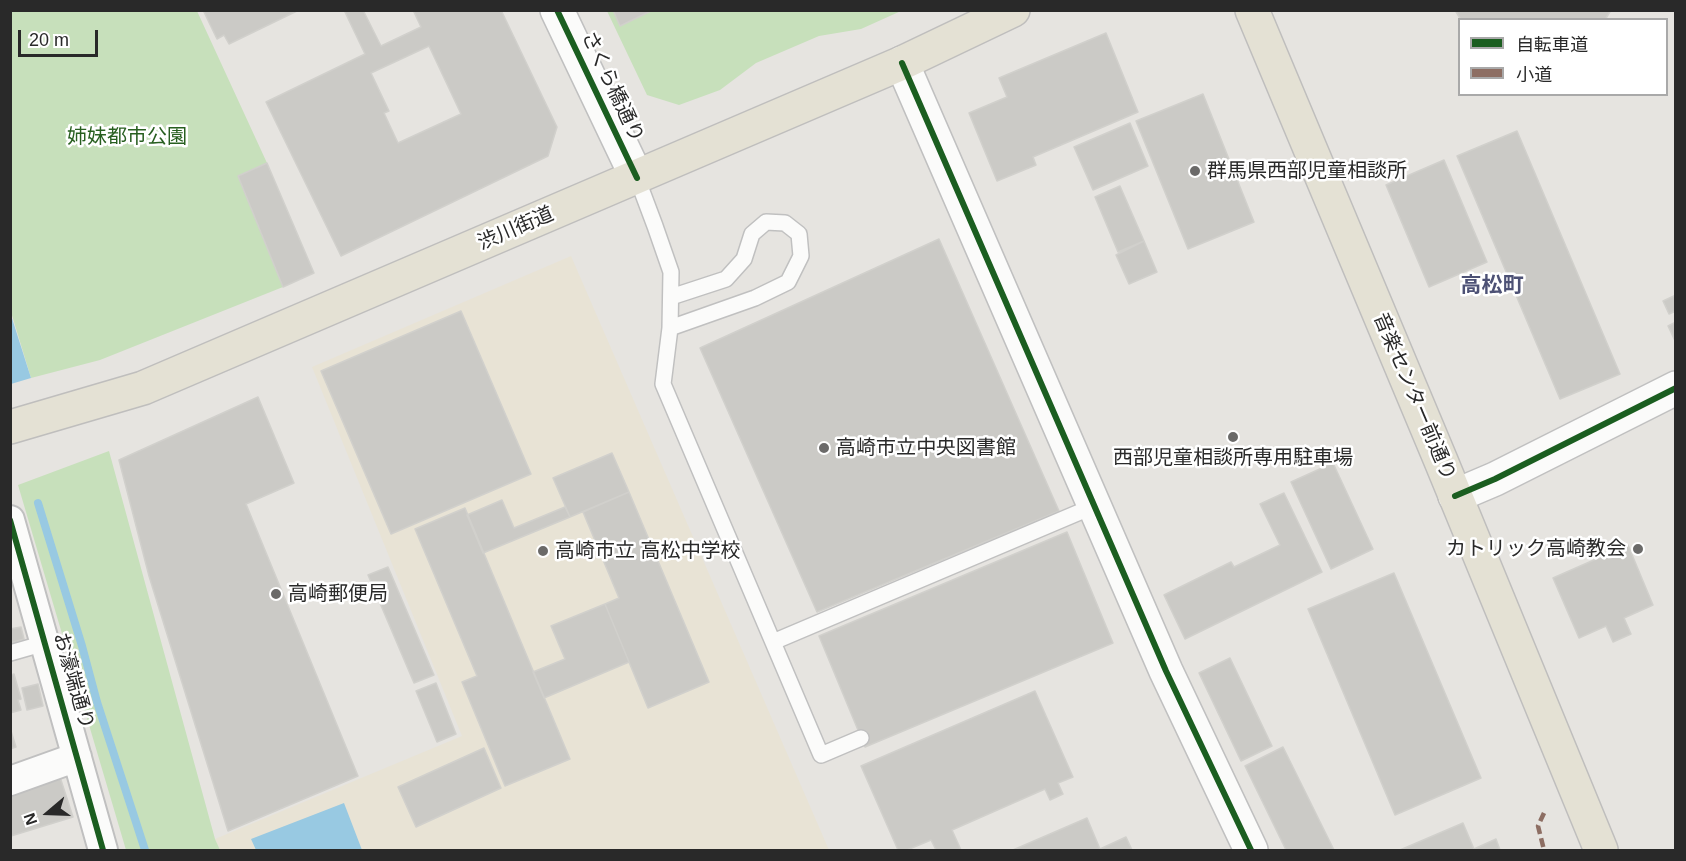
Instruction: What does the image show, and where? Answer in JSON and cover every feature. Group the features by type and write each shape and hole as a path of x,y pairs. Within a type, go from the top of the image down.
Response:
{"main road":[{"name":"渋川街道","path":"10,427 143,388 902,63 1013,10"},
{"name":"音楽センター前通り","path":"1252,10 1601,850"}],"street":[{"name":"さくら橋通り","path":"557,10 637,178"},
{"path":"902,63 1166,671 1251,850"},
{"path":"1455,496 1495,479 1676,388"},
{"name":"お濠端通り","path":"10,520 103,850"},
{"path":"10,781 77,757"}],"lane":[{"path":"637,178 671,273 670,328 663,384 821,755 861,738"},
{"path":"670,328 755,298 788,282 801,256 799,234 785,223 766,222 752,234 744,259 726,279 671,297"},
{"path":"773,642 1094,506"},
{"path":"10,653 45,643"}],"shaded area":[{"name":"高崎市立 高松中学校","path":"571,256 829,850 220,850 215,839 462,736 312,367"}],"green space":[{"name":"姉妹都市公園","path":"10,11 197,11 267,163 238,176 283,287 100,360 31,378 11,312"},
{"path":"607,11 901,11 861,29 819,36 756,63 720,90 679,105 647,95"},
{"path":"109,451 215,839 220,850 126,850 18,485"}],"water":[{"path":"10,312 31,378 11,384 10,384"},
{"path":"344,803 362,850 256,850 251,839"}],"building":[{"path":"203,10 299,10 229,44 224,35 217,39"},
{"path":"344,10 363,10 381,46 421,27 413,10 501,10 557,127 548,156 341,256 266,102 365,54","holes":["429,46 461,114 398,143 384,113 389,111 371,73"]},
{"path":"613,10 653,10 620,26"},
{"path":"1455,10 1611,10 1606,18 1460,18"},
{"path":"1106,33 1138,112 1033,157 1036,165 997,181 969,113 1007,97 999,78"},
{"name":"群馬県西部児童相談所","path":"1203,94 1254,222 1188,249 1136,121"},
{"path":"1130,123 1148,166 1093,190 1074,147"},
{"path":"1517,131 1620,374 1560,399 1457,156"},
{"path":"1444,160 1487,262 1429,287 1386,185"},
{"path":"267,163 314,273 283,287 238,176"},
{"path":"1120,186 1144,241 1118,252 1095,197"},
{"path":"939,239 1059,511 817,612 700,348"},
{"path":"1144,241 1157,272 1129,284 1116,255"},
{"path":"1676,295 1676,311 1669,314 1663,301"},
{"path":"461,311 531,474 391,534 321,371"},
{"path":"1676,322 1676,343 1668,326"},
{"path":"258,397 294,483 246,504 358,776 228,831 149,576 119,460"},
{"path":"612,453 629,492 570,517 553,478"},
{"path":"1333,463 1373,549 1331,569 1291,482"},
{"path":"629,492 709,682 648,708 605,604 619,598 583,512"},
{"path":"1284,493 1322,572 1185,639 1164,595 1231,562 1234,567 1280,545 1260,504"},
{"path":"502,500 514,528 565,507 570,517 483,553 467,515"},
{"path":"465,508 570,759 505,786 462,682 477,676 415,529"},
{"path":"1067,532 1113,643 865,747 819,636"},
{"path":"1628,545 1653,605 1624,618 1631,634 1613,642 1606,626 1579,638 1553,578"},
{"path":"388,567 434,675 414,683 368,575"},
{"path":"1394,573 1481,778 1395,815 1308,609"},
{"path":"605,604 629,662 544,698 533,672 565,659 551,626"},
{"path":"21,627 24,639 10,643 10,629"},
{"path":"1230,658 1272,746 1241,761 1199,673"},
{"path":"10,673 14,674 21,699 18,700 21,710 10,713"},
{"path":"436,683 456,734 437,742 416,691"},
{"path":"38,684 43,706 27,710 22,688"},
{"path":"1035,691 1073,777 1058,783 1063,794 1050,800 1045,789 952,830 961,850 936,850 931,840 907,850 898,850 861,766"},
{"path":"10,728 16,747 10,749"},
{"path":"1283,747 1334,850 1286,850 1245,766"},
{"path":"484,748 501,788 416,827 398,787"},
{"path":"60,777 73,817 11,836 10,793"},
{"path":"1087,818 1100,849 1126,837 1132,850 1013,850"},
{"path":"1463,823 1474,849 1496,839 1500,850 1400,850"}],"waterway":[{"path":"38,503 97,702 145,850"}],"marked path":[{"path":"1544,813 1538,826 1544,850"}],"cycle path":[{"path":"557,10 637,178"},
{"path":"902,63 1166,671 1251,850"},
{"path":"1455,496 1495,479 1676,388"},
{"path":"10,520 103,850"}],"place":[{"name":"群馬県西部児童相談所","path":"1195,171"},
{"name":"西部児童相談所専用駐車場","path":"1233,437"},
{"name":"高崎市立中央図書館","path":"824,448"},
{"name":"カトリック高崎教会","path":"1638,549"},
{"name":"高崎市立 高松中学校","path":"543,551"},
{"name":"高崎郵便局","path":"276,594"}],"district":[{"name":"高松町","path":"1492,286"}]}
